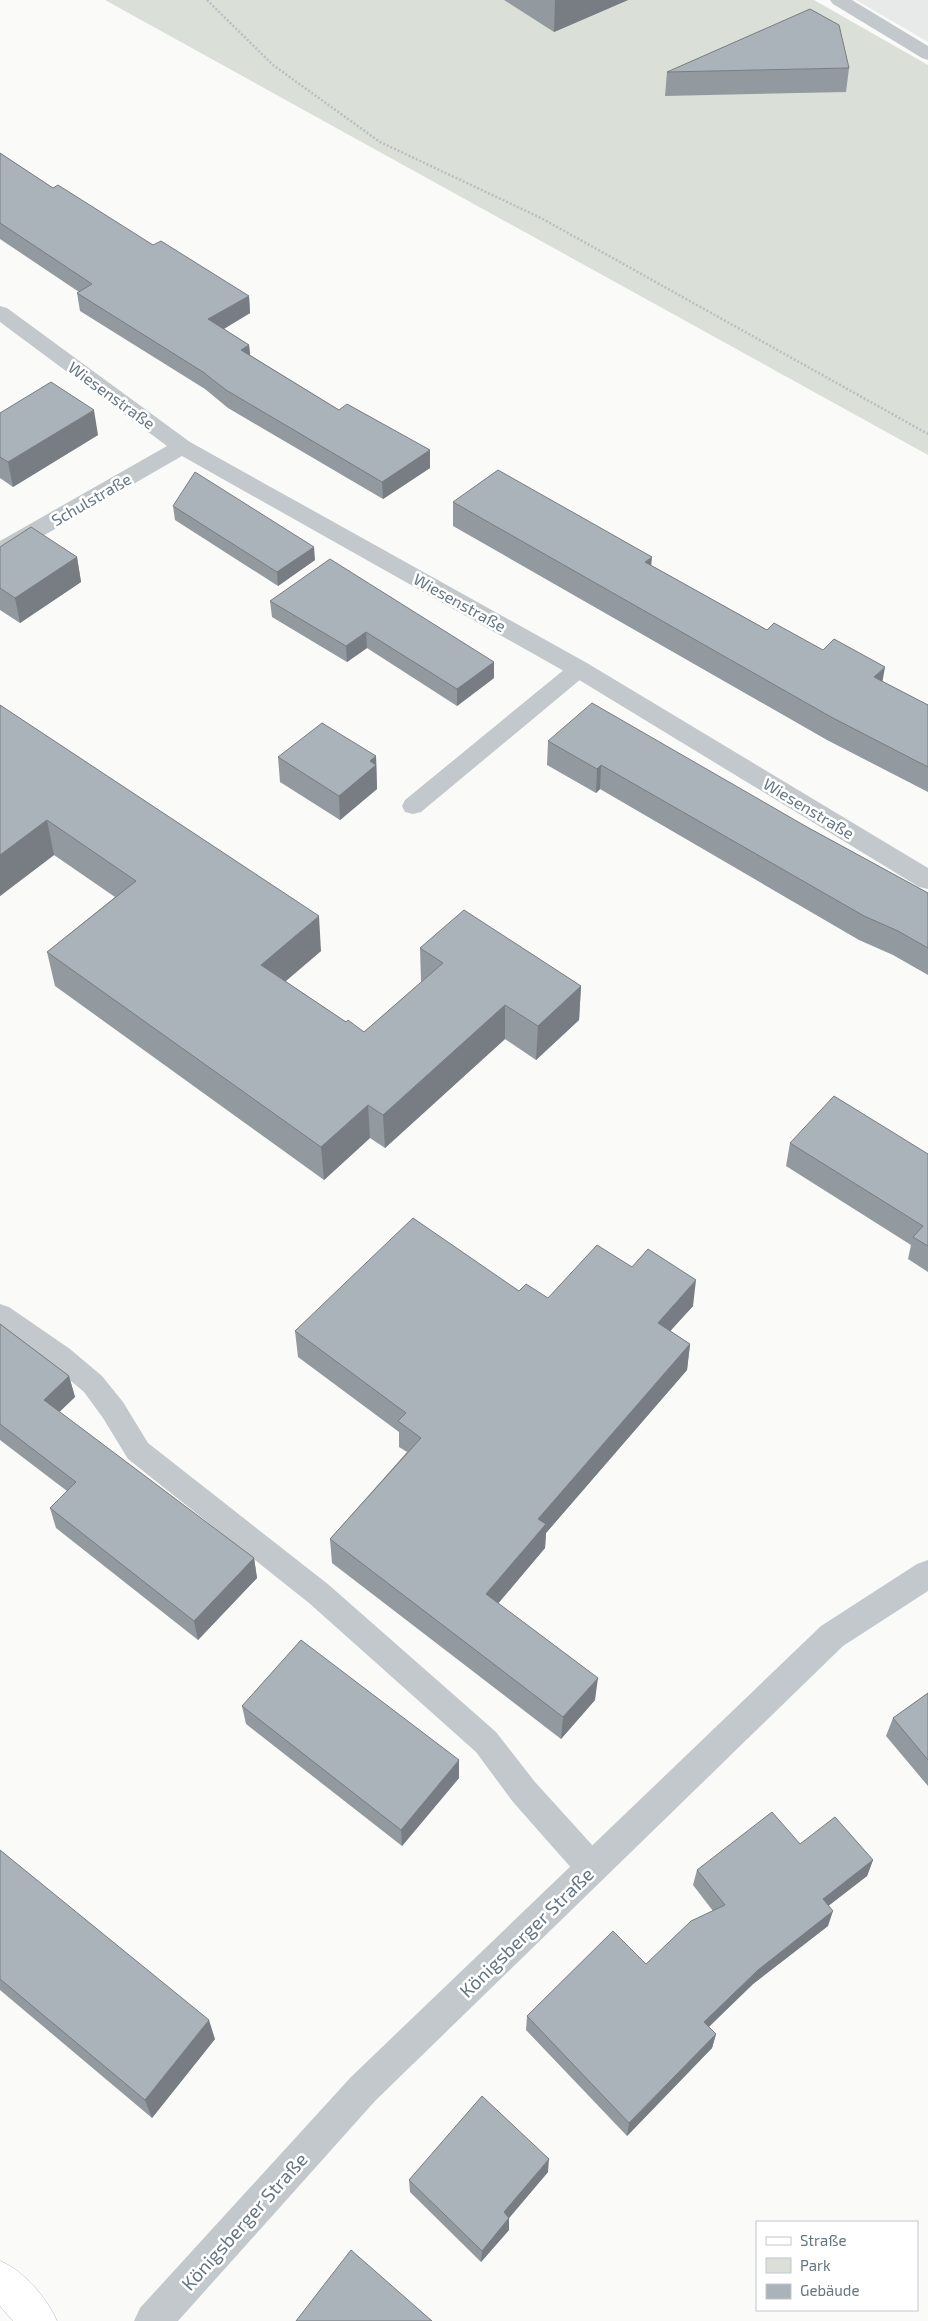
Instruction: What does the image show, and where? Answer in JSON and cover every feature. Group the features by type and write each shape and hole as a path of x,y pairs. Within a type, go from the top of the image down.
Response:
{"street":[{"path":"838,0 928,54"},
{"name":"Wiesenstraße","path":"0,312 182,447 579,669 928,880"},
{"name":"Schulstraße","path":"0,551 182,447"},
{"name":"Königsberger Straße","path":"153,2321 364,2089 832,1636 928,1574"},
{"path":"0,2279 38,2321"}],"lane":[{"path":"413,806 579,669"},
{"path":"0,1315 61,1357 94,1384 113,1410 138,1451 319,1594 486,1742 524,1792 592,1868"}],"path":[{"path":"210,1 274,65 380,142 541,218 928,434"}],"shaded area":[{"path":"856,0 928,0 928,42"}],"green space":[{"path":"105,0 814,0 928,65 928,455"}],"building":[{"path":"810,9 839,25 849,68 667,72"},
{"path":"0,153 53,188 58,185 153,245 161,241 249,296 208,319 249,345 241,350 339,410 347,404 430,450 382,482 226,390 203,372 77,293 92,284 0,223"},
{"path":"51,382 94,410 8,462 0,457 0,413"},
{"path":"498,470 652,557 645,562 767,630 774,623 823,650 834,639 885,667 874,677 928,705 928,767 831,717 453,502"},
{"path":"195,472 314,547 277,572 173,506"},
{"path":"31,527 77,557 15,598 0,588 0,547"},
{"path":"330,559 494,662 457,689 366,632 346,646 270,601"},
{"path":"592,703 807,827 928,893 928,948 898,931 864,916 601,765 597,769 548,741"},
{"path":"0,705 319,916 261,965 364,1032 443,963 420,948 464,910 581,986 538,1026 505,1005 383,1115 368,1105 321,1147 47,952 136,881 47,820 0,855"},
{"path":"322,723 376,756 370,761 376,765 339,796 278,757"},
{"path":"834,1096 928,1154 928,1246 913,1237 923,1226 790,1143"},
{"path":"413,1218 519,1291 526,1284 548,1298 597,1245 632,1267 648,1249 696,1280 658,1323 690,1344 538,1519 546,1524 486,1594 598,1678 563,1717 330,1539 421,1438 398,1421 406,1413 295,1331"},
{"path":"0,1324 69,1376 44,1400 254,1558 194,1621 50,1508 76,1482 0,1424"},
{"path":"301,1640 459,1760 401,1830 242,1706"},
{"path":"928,1693 928,1760 893,1718"},
{"path":"772,1812 800,1844 835,1817 873,1860 823,1899 833,1911 758,1970 704,2022 716,2034 629,2123 527,2016 613,1931 646,1964 691,1921 725,1905 697,1870"},
{"path":"0,1850 209,2020 145,2100 0,1979"},
{"path":"482,2096 549,2159 504,2212 509,2218 482,2251 409,2180"},
{"path":"351,2250 432,2321 296,2321"}]}
